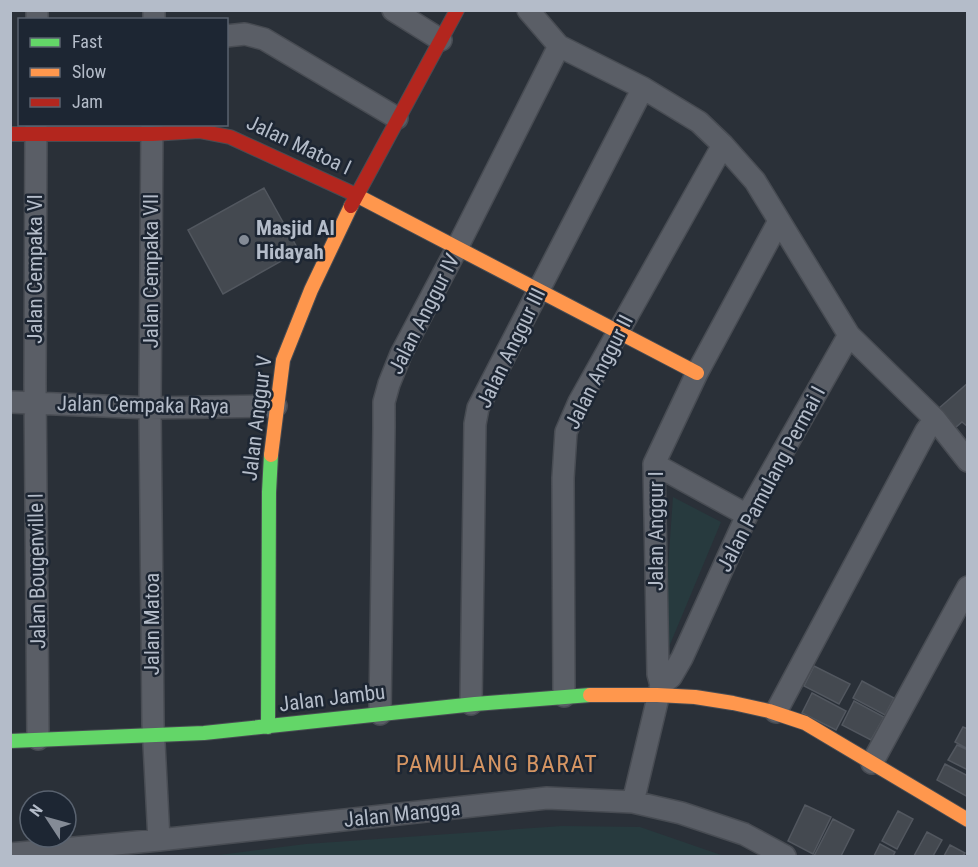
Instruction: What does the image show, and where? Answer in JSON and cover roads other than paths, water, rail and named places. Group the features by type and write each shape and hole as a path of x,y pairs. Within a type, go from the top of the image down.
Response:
{"street":[{"path":"393,10 441,40"},
{"name":"Jalan Anggur V","path":"268,727 269,492 276,406 283,360 310,290 356,195 457,10"},
{"path":"528,10 560,46 643,88 699,122 723,145 755,181 849,335 935,419 966,457"},
{"path":"228,36 245,34 264,39 398,118"},
{"name":"Jalan Anggur IV","path":"380,714 384,402 401,354 458,248 560,46"},
{"name":"Jalan Anggur III","path":"471,704 475,424 484,396 643,88"},
{"name":"Jalan Matoa I","path":"10,134 36,129 200,131 230,137 356,195"},
{"name":"Jalan Cempaka VI","path":"35,403 36,129"},
{"name":"Jalan Cempaka VII","path":"150,408 152,129"},
{"name":"Jalan Anggur II","path":"564,696 566,432 579,402 723,145"},
{"path":"356,195 697,373"},
{"name":"Jalan Anggur I","path":"659,691 654,464 697,373 779,221"},
{"name":"Jalan Pamulang Permai I","path":"659,691 671,677 682,658 747,515 849,335"},
{"name":"Jalan Cempaka Raya","path":"10,402 150,408 276,406"},
{"name":"Jalan Bougenville I","path":"35,403 38,739"},
{"name":"Jalan Matoa","path":"150,408 153,736 159,840"},
{"path":"776,712 921,441 935,419"},
{"path":"654,464 747,515"},
{"path":"872,763 968,587"},
{"path":"633,802 659,691"},
{"name":"Jalan Jambu","path":"10,741 153,736 268,727 471,704 659,691 776,712 815,729 968,820"},
{"name":"Jalan Mangga","path":"24,854 548,798 633,802 681,813 744,834 785,856"}],"place":[{"name":"Masjid Al Hidayah","path":"244,240"}],"district":[{"name":"PAMULANG BARAT","path":"497,764"}]}
